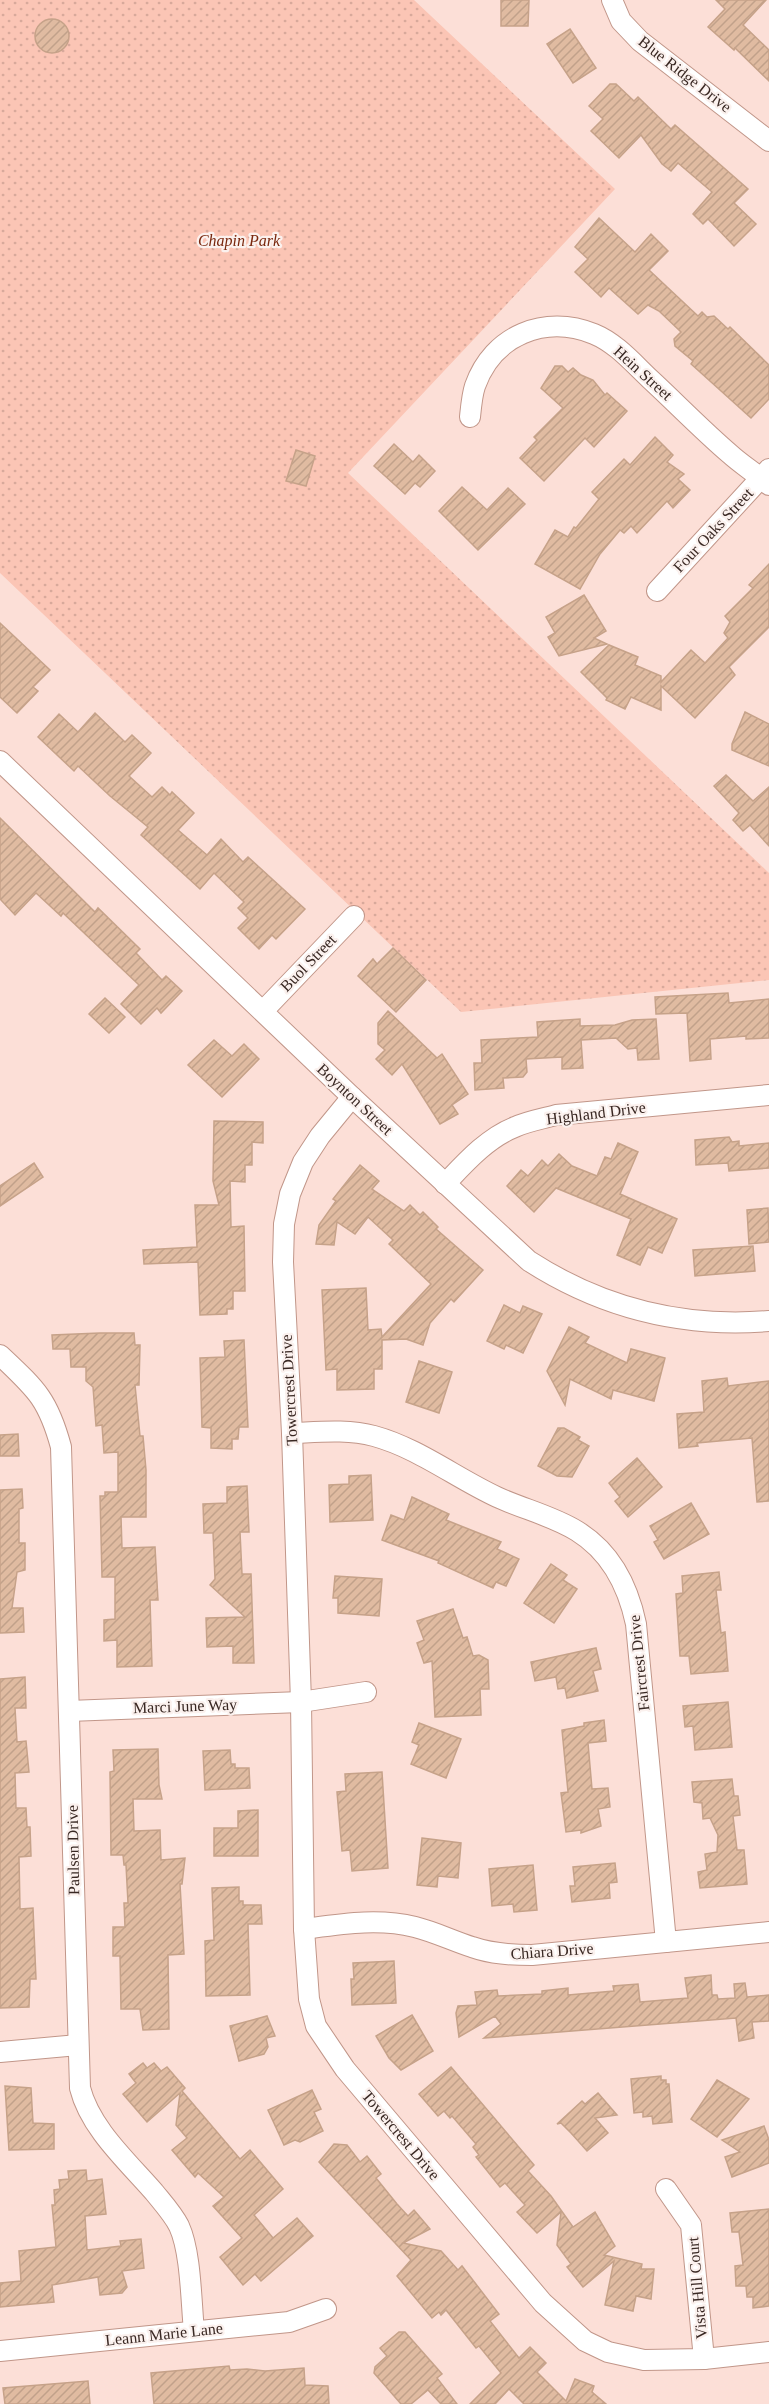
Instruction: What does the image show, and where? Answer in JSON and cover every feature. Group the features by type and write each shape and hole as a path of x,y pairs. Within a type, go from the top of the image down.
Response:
{"street":[{"name":"Blue Ridge Drive","path":"612,0 621,21 640,40 769,141"},
{"name":"Hein Street","path":"470,417 475,386 486,365 496,353 516,336 544,326 567,326 594,334 621,351 731,455 766,477"},
{"name":"Four Oaks Street","path":"657,591 766,477"},
{"name":"Boynton Street","path":"0,761 352,1097 529,1261 585,1292 618,1305 695,1322 735,1324 769,1321"},
{"name":"Buol Street","path":"263,1011 354,916"},
{"name":"Highland Drive","path":"445,1184 471,1157 490,1142 528,1122 556,1115 769,1095"},
{"name":"Towercrest Drive","path":"352,1097 320,1136 303,1162 290,1194 284,1224 283,1262 292,1433 301,1702 304,1929 309,2000 316,2026 345,2069 543,2302 585,2341 608,2352 644,2360 704,2359 769,2352"},
{"name":"Paulsen Drive","path":"0,1355 33,1386 46,1404 54,1419 61,1447 80,2088 85,2105 96,2123 164,2204 178,2225 185,2245 194,2331"},
{"name":"Faircrest Drive","path":"292,1433 353,1432 390,1441 499,1498 577,1530 607,1557 618,1571 631,1598 636,1624 666,1942"},
{"path":"301,1702 366,1692"},
{"name":"Marci June Way","path":"69,1710 301,1702"},
{"name":"Chiara Drive","path":"304,1929 369,1921 394,1923 415,1927 474,1948 503,1955 532,1955 769,1932"},
{"path":"0,2052 78,2044"},
{"name":"Vista Hill Court","path":"666,2189 691,2224 704,2359"},
{"name":"Leann Marie Lane","path":"0,2351 289,2322 326,2309"}],"green space":[{"name":"Chapin Park","path":"0,0 414,0 615,189 348,473 769,873 769,980 461,1012 0,573"}],"building":[{"path":"501,0 529,0 528,26 501,26"},
{"path":"716,0 766,0 743,25 769,50 769,81 735,48 734,50 708,27 725,9"},
{"path":"52,19 64,24 69,36 64,48 52,53 40,48 35,36 40,24"},
{"path":"570,29 596,68 573,83 547,44"},
{"path":"610,84 616,84 634,101 638,97 671,129 675,125 748,189 734,203 756,224 734,246 708,219 703,224 693,214 712,192 678,163 671,171 662,164 641,135 619,158 591,131 603,119 589,106"},
{"path":"599,218 635,252 651,234 668,251 649,270 698,316 702,312 707,317 714,316 728,329 730,327 769,365 769,399 751,418 691,364 693,361 675,346 674,339 681,332 659,311 648,305 638,314 609,288 601,297 575,272 588,259 575,247"},
{"path":"555,366 562,366 568,372 573,368 581,375 593,380 605,395 607,393 627,411 594,447 585,438 544,481 520,458 537,440 534,437 563,408 541,388"},
{"path":"655,437 673,455 667,462 684,474 678,479 690,490 673,508 667,501 637,533 631,526 624,533 620,530 600,554 580,589 535,564 555,530 568,537 599,499 592,492 624,459 630,465"},
{"path":"394,444 413,462 419,455 435,471 420,487 415,483 405,494 374,466"},
{"path":"296,450 315,456 306,486 286,481"},
{"path":"462,487 487,510 508,488 525,504 478,550 439,511"},
{"path":"769,564 769,627 729,667 735,675 695,718 661,686 661,710 631,697 625,709 606,700 607,698 581,672 609,645 638,657 635,665 661,676 661,682 691,650 705,663 728,638 724,633 730,622 725,616 753,588 749,585"},
{"path":"584,595 606,631 594,638 607,644 559,656 548,637 555,633 546,617"},
{"path":"0,623 50,670 33,687 38,691 17,713 0,697"},
{"path":"745,712 769,724 769,766 732,750 732,744"},
{"path":"95,713 125,742 132,735 151,753 129,776 152,797 162,787 170,795 172,792 194,813 178,830 207,855 221,839 243,862 248,857 305,909 276,939 272,935 259,949 238,928 248,918 238,908 244,902 214,873 200,889 141,835 148,827 78,766 74,771 38,737 59,714 78,732"},
{"path":"726,775 753,801 769,787 769,846 750,825 743,831 733,820 739,813 714,786"},
{"path":"0,818 95,912 98,908 140,949 136,953 162,980 166,976 182,991 161,1013 157,1008 141,1024 121,1004 139,985 63,913 61,916 36,893 15,915 0,899"},
{"path":"393,948 426,980 396,1012 358,976 373,959 377,964"},
{"path":"728,993 729,1003 769,999 769,1038 746,1039 746,1036 710,1039 711,1059 690,1061 687,1013 656,1014 655,997"},
{"path":"105,998 125,1017 109,1033 89,1014"},
{"path":"388,1011 437,1058 442,1054 468,1094 452,1105 458,1114 440,1124 402,1064 392,1075 376,1059 385,1050 378,1044 378,1023"},
{"path":"580,1019 580,1026 615,1025 632,1020 656,1019 659,1059 638,1060 637,1048 628,1049 616,1038 581,1040 583,1068 562,1069 562,1057 526,1059 527,1072 523,1077 503,1078 504,1088 475,1090 474,1063 482,1063 481,1040 538,1037 537,1022"},
{"path":"214,1040 232,1056 244,1044 259,1059 222,1097 188,1065"},
{"path":"214,1121 263,1122 263,1143 252,1142 252,1165 245,1165 245,1182 230,1181 231,1227 244,1226 245,1291 233,1291 233,1309 227,1309 227,1314 200,1315 198,1262 144,1264 143,1250 197,1247 195,1205 219,1205 213,1181"},
{"path":"729,1137 732,1142 739,1141 739,1146 769,1143 769,1168 729,1171 728,1163 696,1165 695,1140"},
{"path":"618,1143 638,1152 620,1194 677,1219 662,1253 648,1247 640,1265 617,1255 631,1219 556,1188 534,1212 507,1186 521,1170 528,1176 542,1160 548,1166 559,1154 572,1166 597,1176 605,1157 611,1159"},
{"path":"34,1163 43,1177 0,1206 0,1186"},
{"path":"360,1165 379,1181 372,1189 404,1211 410,1205 420,1215 423,1212 438,1227 436,1229 483,1270 454,1302 451,1299 430,1323 423,1345 406,1339 382,1340 382,1369 374,1369 374,1389 337,1390 337,1369 326,1370 322,1290 366,1288 368,1330 381,1329 382,1337 431,1284 389,1244 393,1240 368,1217 355,1234 337,1222 334,1245 316,1244 319,1225 336,1201 333,1199"},
{"path":"768,1208 769,1242 749,1244 747,1210"},
{"path":"753,1246 755,1271 695,1276 693,1250"},
{"path":"504,1305 520,1313 523,1306 542,1314 523,1353 506,1345 504,1349 487,1341"},
{"path":"569,1327 589,1337 585,1343 627,1363 631,1349 665,1358 654,1401 613,1390 611,1399 570,1379 565,1405 547,1371"},
{"path":"134,1333 135,1345 140,1345 139,1385 135,1385 146,1470 146,1517 121,1517 122,1548 155,1547 158,1600 150,1600 152,1666 117,1667 117,1640 104,1641 104,1620 115,1619 115,1577 102,1577 100,1496 105,1496 105,1492 118,1492 118,1452 104,1453 102,1425 96,1426 93,1387 86,1381 86,1367 71,1367 70,1349 53,1349 52,1335"},
{"path":"244,1340 248,1427 239,1427 238,1439 232,1439 232,1449 211,1448 211,1428 202,1427 200,1358 225,1357 224,1341"},
{"path":"419,1361 452,1372 439,1413 406,1402"},
{"path":"727,1378 728,1386 769,1381 769,1501 757,1502 752,1438 697,1443 698,1446 679,1448 677,1414 704,1412 702,1381"},
{"path":"558,1428 564,1428 580,1437 578,1440 589,1446 572,1477 557,1476 538,1466"},
{"path":"18,1434 19,1456 0,1456 0,1435"},
{"path":"637,1458 662,1487 628,1517 615,1501 620,1497 609,1483"},
{"path":"371,1475 373,1520 330,1522 329,1485 349,1484 349,1476"},
{"path":"247,1486 249,1532 240,1532 242,1574 251,1574 254,1663 233,1663 233,1646 207,1647 206,1618 245,1617 210,1585 215,1579 213,1533 204,1533 203,1504 227,1503 227,1487"},
{"path":"22,1489 23,1508 19,1509 19,1543 25,1543 25,1570 17,1572 12,1608 23,1608 24,1632 0,1633 0,1490"},
{"path":"412,1497 449,1514 446,1520 501,1542 497,1549 519,1559 506,1586 496,1582 493,1588 438,1563 439,1561 382,1540 391,1515 404,1520"},
{"path":"691,1503 709,1534 664,1559 654,1542 658,1540 650,1526"},
{"path":"551,1564 567,1575 563,1580 577,1589 554,1623 524,1603"},
{"path":"719,1572 721,1590 716,1590 721,1633 725,1632 728,1671 691,1674 689,1656 680,1656 676,1594 683,1593 682,1576"},
{"path":"335,1576 382,1579 379,1616 338,1613 338,1598 333,1598"},
{"path":"453,1609 463,1638 467,1637 473,1656 479,1655 488,1660 489,1689 480,1689 481,1715 435,1717 432,1661 424,1663 417,1643 424,1640 417,1621"},
{"path":"596,1648 601,1669 593,1671 598,1691 567,1698 565,1688 558,1689 556,1677 535,1681 531,1662"},
{"path":"25,1677 26,1708 15,1708 17,1742 26,1741 29,1772 15,1773 16,1808 26,1808 27,1827 30,1827 31,1856 19,1857 20,1909 33,1908 36,1979 30,1979 29,2007 0,2008 0,1679"},
{"path":"728,1702 732,1747 695,1750 693,1726 685,1727 683,1706"},
{"path":"604,1720 606,1741 588,1743 592,1789 608,1788 610,1807 598,1809 601,1826 581,1833 581,1830 566,1832 561,1793 568,1792 562,1730"},
{"path":"419,1723 461,1739 446,1778 411,1764 419,1745 412,1742"},
{"path":"158,1749 159,1785 162,1799 133,1799 134,1831 160,1830 161,1860 185,1858 182,1884 180,1884 184,1954 168,1955 169,2029 143,2030 140,2009 121,2009 120,1956 113,1956 113,1927 125,1927 124,1903 128,1903 126,1865 124,1865 123,1855 111,1855 110,1772 114,1771 113,1750"},
{"path":"230,1750 231,1764 235,1764 235,1768 249,1768 250,1788 205,1790 203,1751"},
{"path":"382,1772 388,1868 352,1871 350,1850 342,1851 337,1792 346,1791 345,1774"},
{"path":"732,1779 734,1796 738,1796 740,1815 733,1816 737,1850 744,1850 747,1884 700,1888 698,1872 707,1870 705,1854 717,1852 718,1835 710,1818 703,1819 702,1803 694,1802 692,1782"},
{"path":"258,1810 258,1856 214,1856 214,1828 238,1828 238,1811"},
{"path":"422,1838 461,1843 458,1878 438,1876 437,1887 417,1885"},
{"path":"615,1863 617,1882 609,1883 610,1898 572,1902 570,1886 575,1886 573,1867"},
{"path":"533,1865 537,1910 514,1912 513,1904 492,1906 489,1869"},
{"path":"239,1887 239,1901 243,1901 243,1905 261,1905 262,1924 248,1924 250,1995 206,1996 205,1941 214,1940 212,1888"},
{"path":"394,1961 396,2003 352,2005 353,1963"},
{"path":"711,1975 712,1995 717,1995 718,1999 735,1998 734,1984 745,1983 747,1997 769,1995 769,2021 752,2022 754,2038 739,2041 736,2018 484,2038 501,2024 495,2016 459,2037 456,2013 458,2006 477,2005 475,1992 497,1990 498,1996 542,1994 542,1991 568,1988 568,1995 614,1991 613,1986 638,1984 640,2002 688,1998 685,1978"},
{"path":"412,2015 433,2051 401,2070 389,2058 376,2036"},
{"path":"267,2016 275,2036 266,2038 268,2047 264,2054 239,2061 230,2026"},
{"path":"143,2063 147,2068 154,2063 161,2071 167,2067 185,2088 182,2091 240,2159 250,2150 283,2189 254,2215 273,2238 297,2218 313,2236 261,2281 255,2274 243,2285 220,2257 242,2238 213,2206 224,2197 198,2173 195,2177 172,2150 187,2138 176,2125 180,2093 147,2122 123,2094 136,2083 129,2074"},
{"path":"451,2067 534,2165 528,2171 551,2196 573,2227 595,2212 615,2246 604,2255 642,2264 641,2269 654,2269 651,2299 636,2296 633,2311 605,2305 614,2261 583,2287 567,2267 571,2264 557,2245 561,2212 537,2233 517,2212 525,2205 505,2183 500,2187 476,2157 479,2155 473,2147 476,2144 452,2116 450,2118 444,2111 438,2116 419,2094"},
{"path":"661,2076 661,2080 666,2080 666,2084 669,2084 672,2122 653,2124 652,2116 643,2117 643,2112 634,2113 631,2079"},
{"path":"717,2080 749,2099 717,2137 691,2119"},
{"path":"5,2086 31,2088 33,2123 54,2124 54,2149 9,2150"},
{"path":"312,2090 321,2109 314,2112 323,2131 300,2142 295,2140 284,2145 268,2110"},
{"path":"598,2093 617,2115 595,2118 608,2133 587,2151 561,2123 557,2124 582,2101 585,2104"},
{"path":"764,2126 769,2140 769,2163 732,2177 725,2157 740,2152 722,2140"},
{"path":"334,2144 347,2145 360,2162 367,2156 381,2174 376,2178 397,2204 408,2216 414,2210 430,2229 403,2243 441,2251 458,2270 462,2266 499,2314 490,2321 519,2358 530,2347 546,2363 537,2372 566,2401 575,2379 594,2386 592,2392 606,2404 524,2404 509,2389 495,2404 470,2404 501,2373 479,2346 476,2348 446,2310 441,2315 439,2312 432,2318 397,2276 411,2260 319,2162"},
{"path":"86,2170 87,2181 102,2179 106,2214 85,2216 87,2250 121,2246 120,2241 141,2239 144,2268 122,2271 127,2287 122,2293 100,2295 98,2277 52,2285 54,2302 0,2307 0,2283 21,2281 19,2251 56,2247 52,2205 55,2205 54,2190 60,2189 59,2180 69,2179 68,2171"},
{"path":"769,2209 769,2306 753,2308 753,2297 747,2297 746,2286 736,2286 735,2266 743,2265 739,2232 732,2232 730,2213"},
{"path":"399,2332 405,2332 442,2374 437,2378 457,2404 441,2404 428,2390 411,2404 401,2404 374,2373 375,2367 387,2356 380,2348"},
{"path":"229,2366 230,2370 265,2371 304,2368 305,2385 328,2386 329,2404 154,2404 151,2373"},
{"path":"88,2381 90,2404 5,2404 3,2388"}]}
